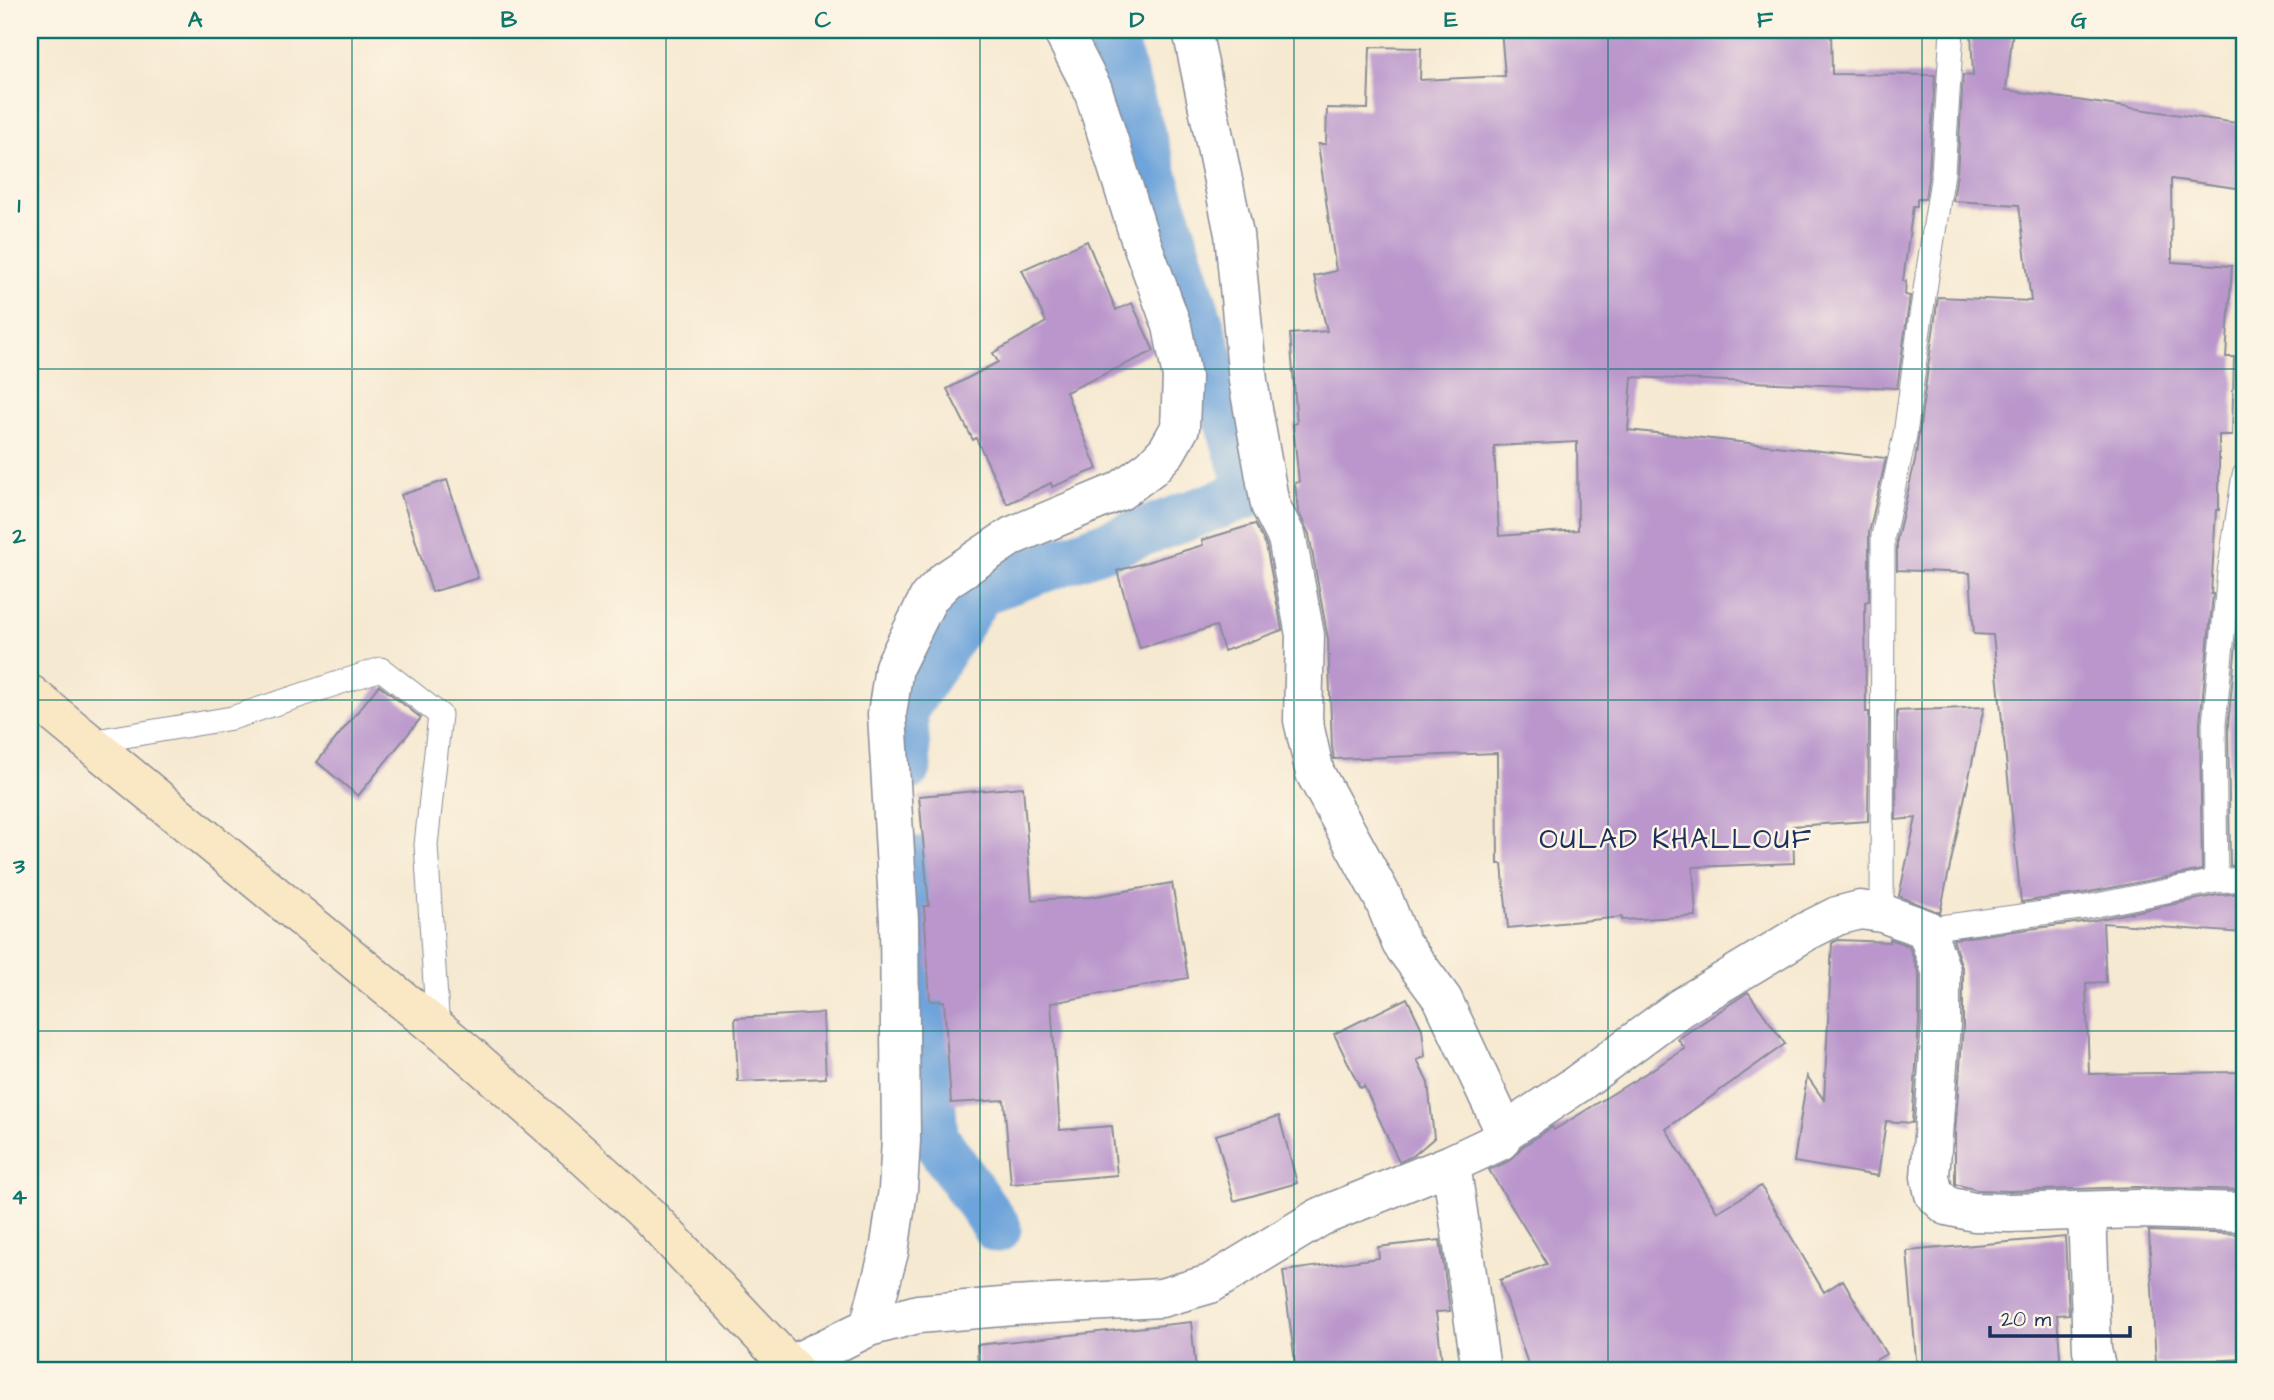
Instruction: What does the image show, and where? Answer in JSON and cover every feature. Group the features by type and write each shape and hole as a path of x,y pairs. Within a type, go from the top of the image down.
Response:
{"main road":[{"path":"30,694 438,1030 586,1158 649,1216 792,1368"}],"street":[{"path":"869,1327 889,1252 898,1190 901,1140 899,921 887,714 894,667 929,597 946,580 1012,536 1120,491 1160,459 1180,428 1182,377 1172,326 1138,233 1093,90 1062,30"},
{"path":"1192,30 1234,234 1248,381 1270,505 1287,538 1305,635 1303,720 1315,773 1383,898 1401,943 1443,1000 1505,1132"},
{"path":"792,1368 869,1327 918,1314 1161,1298 1210,1284 1320,1217 1451,1164 1500,1141 1505,1132 1576,1085 1680,1008 1807,931 1837,916 1860,910 1882,914 1926,929 1941,971 1941,1024 1930,1177 1934,1194 1947,1206 1973,1212 2138,1209 2244,1212"},
{"path":"1451,1164 1481,1370"},
{"path":"2087,1211 2092,1350 2097,1370"}],"lane":[{"path":"1882,914 1883,536 1905,435 1943,173 1952,30"},
{"path":"2216,881 2214,724 2237,574 2244,475"},
{"path":"90,742 232,718 381,669 440,715 426,845 438,1030"},
{"path":"1926,929 2087,907 2216,881 2244,879"}],"building":[{"path":"1501,30 1831,30 1832,74 1935,75 1925,199 1917,199 1917,206 1913,206 1903,281 1906,281 1905,295 1910,296 1897,388 1632,377 1628,430 1886,458 1869,533 1869,601 1865,602 1866,712 1869,712 1868,821 1793,826 1794,863 1693,867 1696,916 1622,920 1622,917 1508,928 1502,864 1498,864 1497,753 1334,759 1328,639 1309,534 1298,511 1295,483 1299,482 1293,424 1297,423 1290,334 1327,331 1314,276 1336,271 1318,144 1326,144 1327,108 1368,109 1370,47 1421,48 1420,80 1505,76","holes":["1577,442 1578,530 1499,536 1494,446"]},
{"path":"2013,30 2006,90 2244,124 2244,189 2171,179 2172,262 2232,266 2226,357 2234,357 2232,435 2219,435 2219,510 2216,510 2213,594 2200,723 2202,870 2085,893 2021,902 1993,635 1974,634 1970,573 1897,570 1897,538 1915,461 1938,297 2031,301 2019,205 1953,201 1963,75 1973,76 1971,31"},
{"path":"1087,241 1116,310 1132,303 1154,351 1066,392 1097,469 1052,487 1051,483 1007,504 976,438 973,440 947,389 998,362 993,353 1046,322 1022,270"},
{"path":"447,480 478,578 432,592 401,495"},
{"path":"1255,524 1266,545 1282,630 1224,651 1216,626 1140,648 1117,571 1203,545 1202,540"},
{"path":"2241,596 2244,597 2244,865 2230,866 2228,725"},
{"path":"379,685 421,718 358,796 317,762"},
{"path":"1984,707 1940,913 1899,896 1916,818 1896,820 1897,711"},
{"path":"1023,787 1032,900 1091,897 1172,883 1188,978 1051,1003 1060,1130 1112,1126 1117,1175 1011,1184 1004,1100 951,1103 944,1001 930,1001 924,906 929,906 919,796"},
{"path":"2244,893 2244,933 2103,923 2106,982 2086,983 2089,1074 2244,1072 2244,1190 2137,1187 2010,1191 1977,1190 1955,1184 1963,971 1953,939 2090,921 2218,895"},
{"path":"1890,939 1909,946 1919,975 1919,1023 1912,1123 1886,1121 1878,1176 1794,1162 1807,1076 1824,1100 1832,943 1838,940 1890,942"},
{"path":"1748,992 1785,1044 1666,1129 1717,1212 1761,1186 1824,1292 1843,1280 1886,1354 1859,1370 1530,1370 1500,1280 1547,1264 1489,1170 1509,1161 1522,1147 1552,1127 1554,1130 1685,1049 1678,1039"},
{"path":"1407,998 1422,1029 1425,1057 1417,1060 1428,1083 1434,1138 1413,1156 1399,1162 1364,1086 1360,1088 1334,1034"},
{"path":"823,1013 826,1078 738,1082 735,1018"},
{"path":"1279,1116 1297,1183 1234,1201 1216,1135"},
{"path":"2149,1231 2244,1234 2244,1359 2156,1364"},
{"path":"2065,1237 2069,1314 2057,1315 2061,1370 1917,1370 1907,1251"},
{"path":"1440,1240 1450,1311 1436,1312 1443,1370 1296,1370 1283,1271 1379,1258 1378,1247"},
{"path":"1191,1322 1196,1370 978,1370 977,1345"}],"waterway":[{"path":"907,767 903,711 980,591 1251,493 1109,30"},
{"path":"914,861 934,1137 997,1228"}],"district":[{"name":"OULAD KHALLOUF","path":"1676,838"}]}
